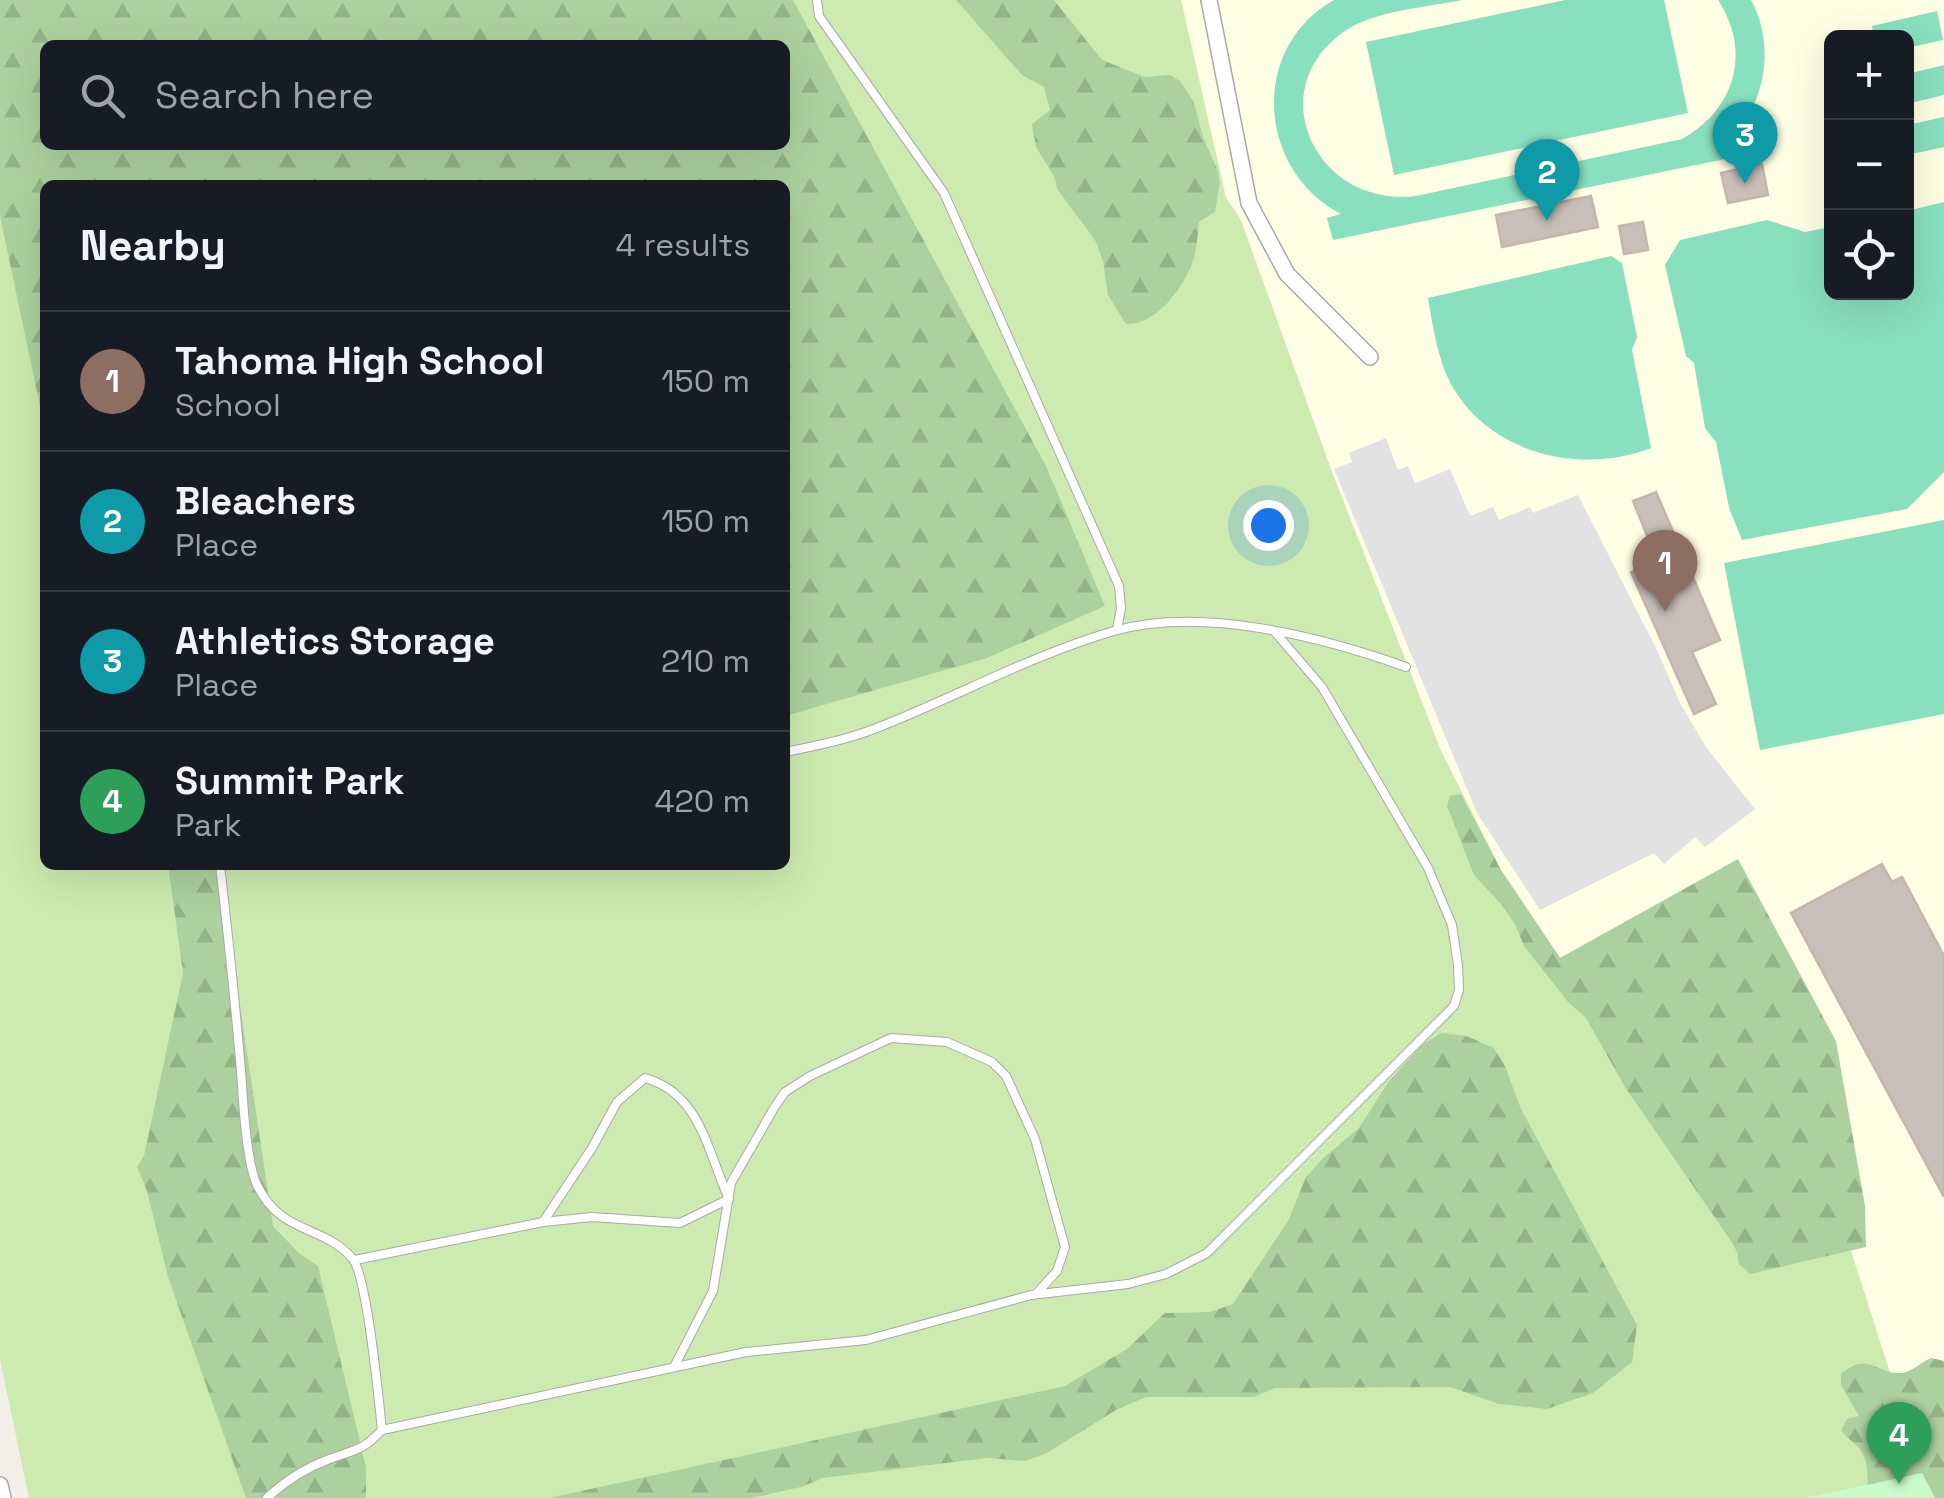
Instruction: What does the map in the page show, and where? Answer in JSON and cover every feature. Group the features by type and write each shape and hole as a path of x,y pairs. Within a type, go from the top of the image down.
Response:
{"street":[{"path":"1209,0 1248,203 1287,274 1370,356"},
{"path":"0,1485 3,1498"}],"lane":[{"path":"818,0 819,16 944,193 1119,586 1121,608 1116,630"},
{"path":"790,751 870,731 1116,630 1176,623 1230,625 1345,646 1406,668"},
{"path":"267,1498 282,1484 326,1460 363,1450 382,1430 746,1352 866,1340 1036,1294 1128,1284 1166,1274 1207,1253 1454,1006 1458,978 1452,925 1428,868 1322,687 1274,631"},
{"path":"220,870 244,1107 256,1182 272,1209 303,1230 330,1240 356,1260 372,1343 382,1430"},
{"path":"674,1367 713,1292 731,1183 785,1092 891,1038 947,1042 992,1062 1006,1076 1035,1140 1064,1248 1057,1271 1036,1294"},
{"path":"543,1222 592,1148 616,1102 645,1078 666,1084 694,1110 729,1199"},
{"path":"356,1260 543,1222 592,1217 680,1223 729,1199"}],"shaded area":[{"path":"1181,0 1944,0 1944,1498 1682,890 1560,958 1501,870 1441,751 1332,472 1240,218 1226,198"},
{"path":"1386,438 1398,470 1408,466 1415,483 1450,469 1470,516 1493,507 1499,520 1530,507 1533,513 1578,495 1680,703 1706,747 1755,809 1705,847 1695,837 1664,864 1654,853 1540,910 1477,813 1334,469 1352,462 1349,453"}],"green space":[{"path":"0,0 1181,0 1226,198 1240,218 1332,472 1441,751 1501,870 1560,958 1683,890 1806,1110 1922,1473 1807,1498 29,1498 0,1360"},
{"path":"0,0 793,0 1046,466 1105,606 987,658 790,715 790,180 40,180 40,406 0,216"},
{"path":"956,0 1054,0 1102,60 1145,77 1170,75 1180,81 1194,102 1218,171 1215,212 1199,222 1195,254 1186,277 1170,301 1149,318 1126,324 1108,295 1095,240 1057,189 1055,178 1036,147 1032,124 1050,110 1044,87 1022,75"},
{"path":"1334,0 1462,0 1384,15 1355,25 1318,57 1305,85 1304,114 1311,141 1328,165 1351,184 1381,195 1416,196 1682,139 1715,112 1733,78 1734,39 1718,0 1751,0 1763,33 1761,85 1737,132 1750,131 1754,153 1333,240 1327,218 1341,214 1313,194 1293,169 1279,140 1274,109 1277,77 1287,48 1306,21"},
{"path":"1565,0 1664,0 1688,113 1394,175 1366,42"},
{"path":"1937,11 1943,40 1914,46 1914,30 1873,30 1872,26"},
{"path":"1944,65 1944,95 1914,102 1914,72"},
{"path":"1944,117 1944,147 1914,153 1914,123"},
{"path":"1944,202 1944,472 1907,509 1742,540 1729,508 1716,442 1705,428 1694,363 1686,356 1665,265 1680,240 1767,220 1805,232 1824,228 1824,300 1914,300 1914,209"},
{"path":"1611,256 1622,263 1637,337 1632,350 1651,448 1625,456 1571,459 1544,454 1495,432 1474,415 1445,371 1428,298"},
{"path":"1944,520 1944,714 1760,750 1724,563"},
{"path":"1461,794 1501,870 1560,958 1738,859 1836,1041 1865,1206 1866,1247 1750,1274 1739,1264 1731,1241 1625,1087 1586,1018 1568,1002 1524,946 1515,924 1474,875 1447,806 1450,796"},
{"path":"169,870 220,870 273,1226 318,1266 366,1467 366,1498 246,1498 168,1277 147,1191 137,1167 144,1156 183,973"},
{"path":"1441,1033 1466,1036 1494,1048 1521,1109 1637,1325 1632,1362 1593,1393 1547,1409 1499,1404 1450,1387 1275,1388 1254,1397 1146,1397 1116,1410 1047,1453 1025,1461 987,1458 823,1478 752,1498 549,1498 1065,1386 1127,1349 1165,1313 1210,1312 1233,1304 1288,1221 1306,1177 1359,1128 1389,1081 1422,1045"},
{"path":"1931,1358 1944,1361 1944,1498 1866,1498 1865,1459 1841,1430 1847,1419 1859,1416 1841,1385 1841,1374 1859,1364 1902,1373"},
{"path":"1922,1473 1935,1498 1807,1498"}],"building":[{"path":"1762,164 1768,195 1728,203 1721,173"},
{"path":"1591,196 1598,227 1502,247 1496,215"},
{"path":"1643,222 1648,250 1624,254 1619,226"},
{"path":"1656,492 1720,640 1692,652 1716,704 1694,714 1631,572 1657,560 1633,501"},
{"path":"1882,864 1892,882 1902,877 1944,956 1944,1197 1791,913"}],"place":[{"name":"Athletics Storage","path":"1745,184"},
{"name":"Bleachers","path":"1547,221"},
{"name":"Tahoma High School","path":"1665,612"},
{"name":"Summit Park","path":"1899,1484"}]}
